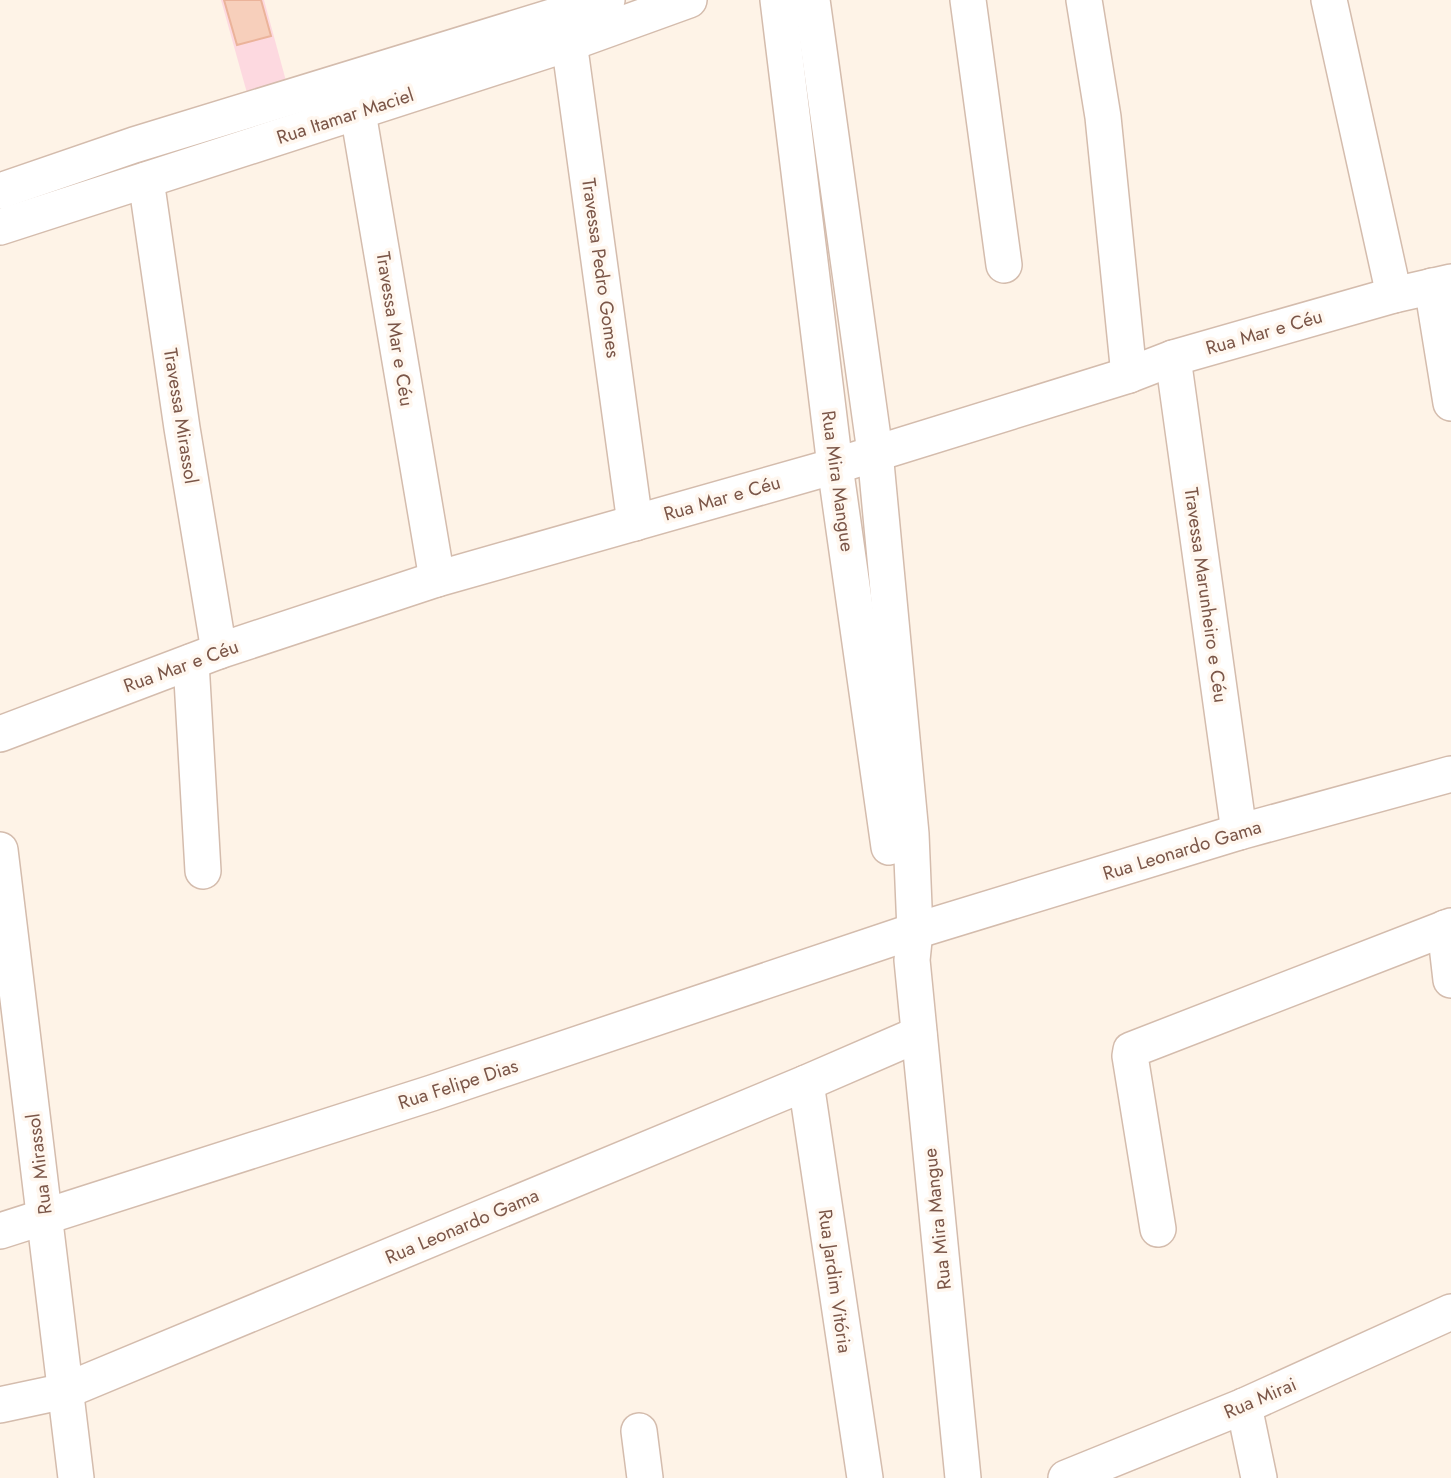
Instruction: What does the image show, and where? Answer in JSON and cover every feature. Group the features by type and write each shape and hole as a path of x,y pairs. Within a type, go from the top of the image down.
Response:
{"street":[{"name":"Rua Itamar Maciel","path":"567,29 607,0"},
{"name":"Rua Itamar Maciel","path":"0,227 146,180 356,96 567,29 689,0"},
{"name":"Rua Mira Mangue","path":"778,0 835,466 910,942 963,1478"},
{"name":"Rua Mira Mangue","path":"812,0 875,452 911,834 910,942"},
{"path":"968,0 1004,265"},
{"path":"1084,0 1103,117 1129,375"},
{"path":"1329,0 1394,295"},
{"name":"Travessa Pedro Gomes","path":"567,29 635,523"},
{"name":"Rua Itamar Maciel","path":"0,191 134,145 356,96"},
{"name":"Travessa Mar e Céu","path":"356,96 437,579"},
{"name":"Travessa Mirassol","path":"146,180 182,428 205,656 203,871"},
{"name":"Rua Mar e Céu","path":"0,734 205,656 437,579 835,466 1129,375 1173,358 1441,284"},
{"path":"1441,284 1451,403"},
{"name":"Travessa Marunheiro e Céu","path":"1173,358 1239,832"},
{"name":"Rua Leonardo Gama","path":"910,942 1239,832 1451,774"},
{"name":"Rua Mirassol","path":"0,850 11,1022 46,1217 76,1478"},
{"path":"1158,1229 1130,1056 1135,1047 1448,927 1451,980"},
{"name":"Rua Felipe Dias","path":"0,1231 910,942"},
{"name":"Rua Leonardo Gama","path":"0,1405 65,1391 919,1034"},
{"name":"Rua Jardim Vitória","path":"806,1083 865,1478"},
{"name":"Rua Mirai","path":"1066,1478 1104,1470 1451,1312"},
{"path":"1244,1406 1259,1478"},
{"path":"639,1431 645,1478"}],"shaded area":[{"path":"221,0 264,0 286,81 247,93"}],"building":[{"path":"224,0 261,0 271,36 237,45"}]}
